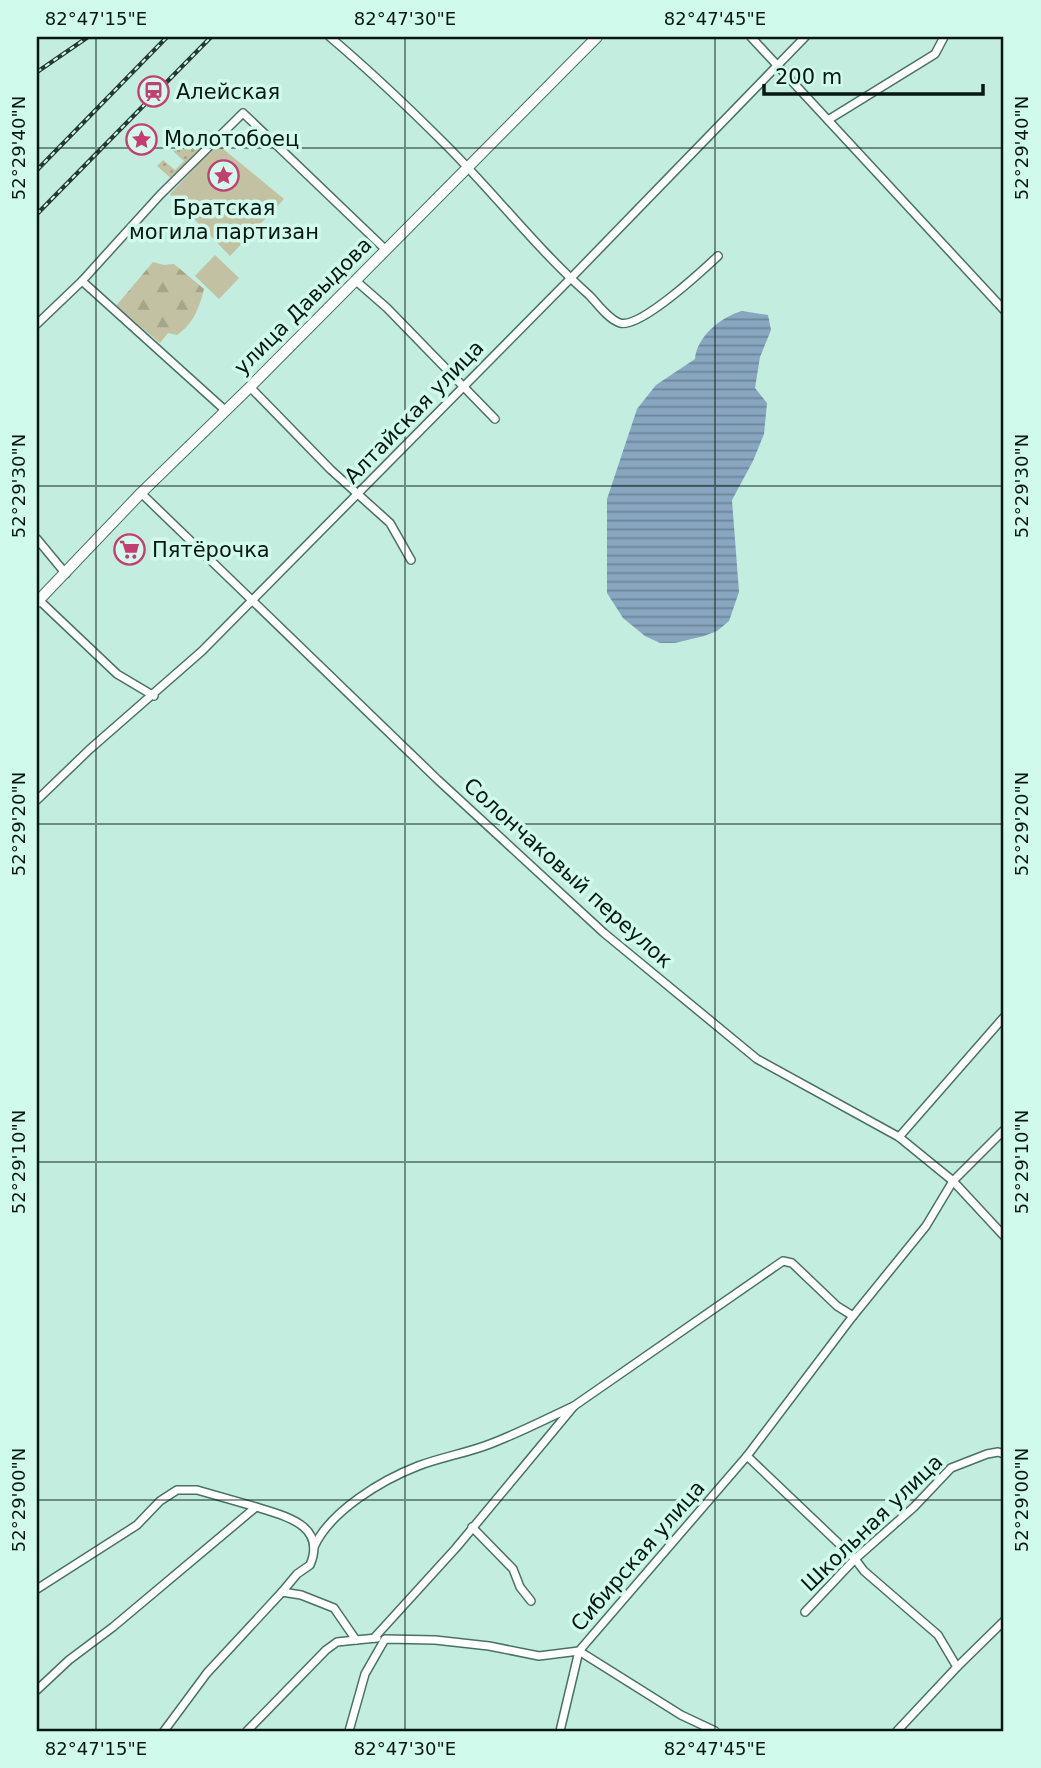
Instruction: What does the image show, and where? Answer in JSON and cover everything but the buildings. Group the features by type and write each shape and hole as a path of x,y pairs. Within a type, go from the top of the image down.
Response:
{"main road":[{"name":"улица Давыдова","path":"38,601 141,493 250,387 597,37"}],"street":[{"path":"330,37 388,89 467,168 570,279 611,318 622,324 635,322 665,302 718,256"},
{"path":"751,37 1004,310"},
{"name":"Алтайская улица","path":"37,800 90,749 202,651 805,37"},
{"path":"828,121 935,54 944,37"},
{"path":"37,324 82,281 160,195 243,113 385,249"},
{"path":"82,281 226,411"},
{"path":"355,281 387,308 495,419"},
{"path":"250,387 331,470 390,523 411,560"},
{"name":"Солончаковый переулок","path":"141,493 438,780 604,933 757,1059 899,1137 953,1181 1004,1236"},
{"path":"37,539 66,574"},
{"path":"38,601 117,674 153,696"},
{"path":"899,1137 1004,1017"},
{"name":"Сибирская улица","path":"247,1731 326,1650 338,1643 374,1638 435,1640 489,1646 539,1656 579,1651 747,1456 853,1316 926,1226 953,1181 1004,1130"},
{"path":"164,1731 207,1673 297,1573 310,1566 320,1534 342,1510 391,1479 419,1466 492,1443 574,1406 783,1261 792,1263 838,1306 853,1316"},
{"path":"374,1638 456,1548 574,1406"},
{"name":"Школьная улица","path":"805,1612 855,1559 914,1507 951,1468 987,1454 1004,1454"},
{"path":"747,1456 855,1559 864,1571 938,1635 957,1667"},
{"path":"37,1589 137,1525 160,1501 177,1490 197,1490 293,1518 305,1527 314,1547"},
{"path":"37,1690 69,1660 256,1507"},
{"path":"471,1527 513,1569 520,1587 531,1601"},
{"path":"282,1592 301,1595 334,1608 356,1640"},
{"path":"897,1731 1004,1621"},
{"path":"349,1731 365,1674 385,1639"},
{"path":"561,1731 579,1651 681,1715 715,1731"}],"green space":[{"path":"207,130 217,133 172,179 157,166 163,160 175,170 184,161 173,151 200,146 198,139"},
{"path":"217,144 284,199 230,256 170,194"},
{"path":"215,255 239,278 219,299 195,276"},
{"path":"153,262 174,264 204,289 198,309 188,325 177,335 168,333 160,343 116,306"}],"water":[{"path":"742,311 768,315 771,330 760,357 755,388 767,403 764,434 732,500 739,592 729,621 717,631 675,643 660,643 645,636 623,618 607,593 607,499 637,409 656,385 695,359 700,343 711,329"}],"railway":[{"path":"37,72 88,37"},
{"path":"37,170 167,37"},
{"path":"37,214 211,37"}],"place":[{"name":"Алейская","path":"153,92"},
{"name":"Молотобоец","path":"141,139"},
{"name":"Братская могила партизан","path":"224,176"},
{"name":"Пятёрочка","path":"129,550"}]}
